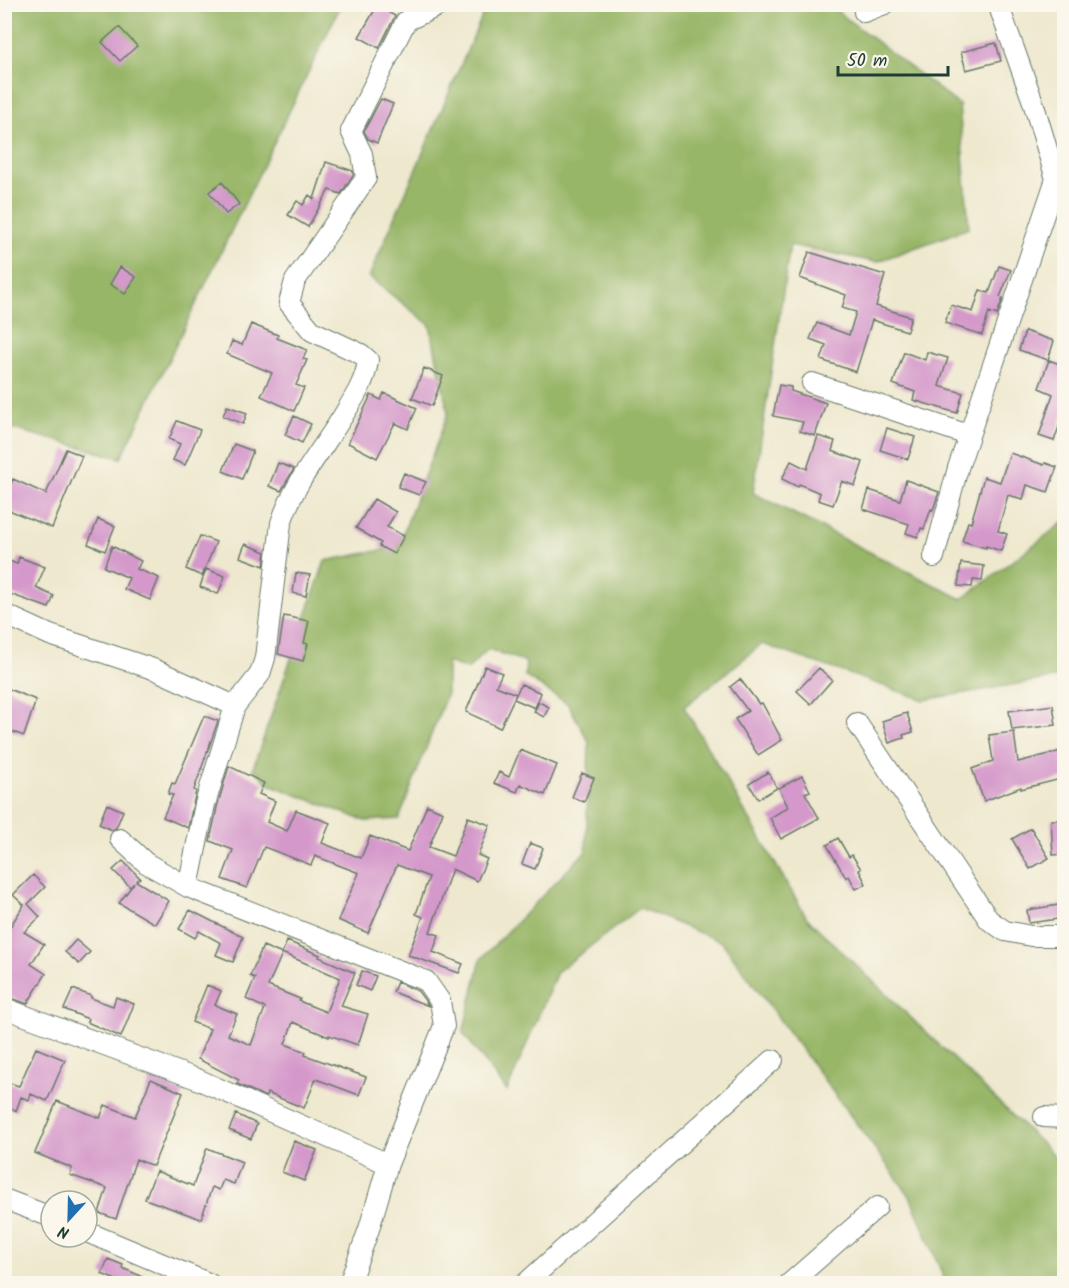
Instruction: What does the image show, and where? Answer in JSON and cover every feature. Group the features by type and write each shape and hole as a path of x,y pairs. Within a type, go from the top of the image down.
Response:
{"street":[{"path":"188,887 205,804 235,706 260,674 265,658 281,523 286,508 354,397 366,373 368,360 361,354 312,331 289,303 291,291 296,280 366,178 362,154 351,130 406,21 442,4"},
{"path":"864,12 885,4"},
{"path":"934,557 968,435 1060,180 998,4"},
{"path":"812,383 968,435"},
{"path":"4,614 50,635 156,670 235,706"},
{"path":"857,723 989,920 1005,931 1031,936 1065,936"},
{"path":"120,839 146,863 188,887 426,981 440,1001 444,1026 388,1164 369,1229 349,1284"},
{"path":"4,1008 197,1078 388,1164"},
{"path":"525,1284 773,1060"},
{"path":"1044,1117 1065,1118"},
{"path":"4,1199 39,1212"},
{"path":"789,1284 876,1207"},
{"path":"99,1237 210,1284"}],"green space":[{"path":"5,5 341,5 121,458 10,428 5,432"},
{"path":"487,5 831,5 959,105 969,228 876,262 790,245 753,493 962,599 1064,522 1064,676 924,700 762,644 684,707 807,918 1064,1165 1064,1283 946,1283 910,1196 722,942 640,908 557,972 507,1091 463,1033 481,959 586,851 589,742 568,704 525,676 526,662 488,649 468,669 447,662 447,693 399,819 365,821 269,784 253,768 325,561 398,547 448,413 430,325 369,277"}],"building":[{"path":"377,6 395,16 379,48 359,37"},
{"path":"119,27 137,46 120,61 102,42"},
{"path":"996,43 1001,61 966,70 961,52"},
{"path":"381,99 393,104 377,143 368,139 364,131"},
{"path":"326,162 353,171 353,175 341,194 329,190 308,227 288,215 297,201 303,205 309,195 314,199"},
{"path":"222,182 239,204 226,214 209,192"},
{"path":"809,252 885,275 876,306 911,317 907,331 872,320 856,372 821,360 826,345 810,339 817,323 849,335 856,312 842,308 846,295 800,278"},
{"path":"999,266 1011,270 1000,297 1003,298 997,315 989,312 982,335 945,323 951,305 973,312 980,290 989,293"},
{"path":"120,267 136,277 125,294 110,284"},
{"path":"251,324 307,350 303,359 307,360 296,385 304,388 294,411 261,396 272,373 227,354 232,341 242,345"},
{"path":"1025,331 1054,341 1048,360 1019,350"},
{"path":"904,352 925,360 927,352 948,358 939,386 963,393 957,413 913,400 915,392 893,384"},
{"path":"1049,360 1065,366 1065,410 1054,441 1039,436 1053,394 1039,388"},
{"path":"424,368 443,376 432,406 412,398"},
{"path":"779,385 791,387 791,391 826,403 815,436 800,431 803,422 773,416"},
{"path":"384,393 417,408 408,429 395,423 377,458 348,443 371,395 381,400"},
{"path":"227,406 247,413 243,424 223,416"},
{"path":"294,416 311,424 302,443 285,435"},
{"path":"177,421 200,430 185,465 173,460 180,444 169,439"},
{"path":"887,428 915,437 908,459 880,450"},
{"path":"818,436 835,441 832,451 863,462 855,486 842,481 833,505 818,500 820,493 799,484 798,487 782,479 791,461 807,469"},
{"path":"234,444 253,451 242,479 223,471"},
{"path":"66,449 82,456 52,528 4,508 4,499 13,479 46,494"},
{"path":"1010,453 1057,467 1048,492 1027,485 1023,499 1008,495 998,531 1007,534 1001,551 962,541 968,522 971,523 984,477 1000,482"},
{"path":"278,463 294,469 281,491 269,486"},
{"path":"404,473 426,482 419,495 398,487"},
{"path":"906,480 939,492 933,510 931,509 924,529 921,528 918,537 906,533 909,524 863,509 869,490 900,500"},
{"path":"374,499 396,512 387,527 404,536 394,554 379,546 381,543 356,528"},
{"path":"98,519 115,526 105,551 88,544"},
{"path":"200,536 216,542 202,576 186,569"},
{"path":"245,544 266,552 264,566 240,557"},
{"path":"112,546 141,561 137,569 159,578 150,600 124,589 129,578 104,567"},
{"path":"19,557 45,567 36,588 54,596 49,608 4,592 4,559 17,564"},
{"path":"961,563 984,566 982,581 973,580 972,587 958,586"},
{"path":"206,569 225,576 218,594 200,587"},
{"path":"296,573 310,575 306,596 293,593"},
{"path":"284,616 309,621 304,643 308,644 303,661 278,654"},
{"path":"485,666 502,673 496,686 516,694 500,728 466,712"},
{"path":"819,668 832,680 811,704 797,691"},
{"path":"740,679 759,704 762,703 782,740 758,755 735,719 748,711 730,687"},
{"path":"521,684 541,693 535,708 514,699"},
{"path":"4,687 36,700 24,736 5,729 10,714 4,712"},
{"path":"539,702 549,707 544,717 534,712"},
{"path":"1053,705 1056,725 1012,730 1009,711"},
{"path":"907,713 913,732 889,743 882,721"},
{"path":"204,716 218,721 194,790 196,791 188,828 163,817 173,795 168,794 172,783 175,784"},
{"path":"1014,732 1018,762 1065,750 1065,778 1021,789 1021,787 984,801 972,769 993,761 989,735"},
{"path":"520,750 557,765 545,795 520,784 517,792 494,783 499,772 509,777"},
{"path":"229,766 264,783 259,794 275,801 267,822 287,831 296,810 330,823 322,843 361,858 370,836 408,851 427,805 443,812 429,847 453,856 468,817 490,825 478,855 487,859 477,881 452,869 430,932 439,935 433,952 463,964 459,973 408,955 423,917 416,914 429,877 397,865 368,933 338,920 359,873 315,856 311,865 264,847 247,888 222,879 233,850 210,841"},
{"path":"768,772 777,788 758,799 749,784"},
{"path":"582,773 594,778 584,802 572,797"},
{"path":"802,776 810,791 805,793 819,818 781,839 770,818 788,807 779,788"},
{"path":"107,804 123,811 116,828 112,830 99,824"},
{"path":"1051,820 1065,820 1065,854 1053,855"},
{"path":"1031,828 1049,858 1030,869 1012,839"},
{"path":"838,838 849,857 852,855 861,869 859,870 866,884 856,889 849,876 846,878 827,845"},
{"path":"530,843 543,848 535,869 522,864"},
{"path":"123,861 140,878 136,881 169,901 155,924 119,903 134,883 130,887 113,870"},
{"path":"33,875 45,887 28,904 40,917 24,932 44,944 31,964 46,974 27,1004 4,995 4,936 24,905 13,895"},
{"path":"1065,904 1065,918 1029,923 1027,910"},
{"path":"190,910 243,937 233,962 216,955 221,943 199,931 195,938 179,929"},
{"path":"76,940 90,952 79,964 65,952"},
{"path":"287,941 355,973 341,1006 368,1014 358,1045 329,1035 329,1037 293,1022 285,1044 306,1052 305,1055 366,1077 359,1095 316,1079 304,1108 267,1093 266,1097 237,1084 239,1080 198,1059 210,1029 192,1022 207,985 221,991 215,1005 237,1014 228,1035 251,1045 265,1008 246,999 255,978 250,976 263,946 282,954 268,986 326,1012 340,978 282,953"},
{"path":"362,971 376,976 370,991 356,985"},
{"path":"397,982 418,991 429,1006 393,992"},
{"path":"73,989 113,1006 116,997 134,1004 121,1037 64,1009"},
{"path":"36,1048 65,1060 47,1101 31,1094 29,1100 21,1097 16,1111 4,1106 4,1081 19,1086"},
{"path":"151,1079 183,1093 153,1166 136,1159 116,1219 99,1213 107,1188 70,1175 72,1168 35,1153 57,1101 100,1118 105,1105 135,1117"},
{"path":"236,1114 257,1124 251,1139 229,1130"},
{"path":"294,1141 317,1150 304,1181 282,1172"},
{"path":"207,1148 242,1162 234,1184 223,1180 219,1190 212,1187 201,1219 145,1199 156,1171 193,1186"},
{"path":"108,1259 123,1265 122,1268 160,1284 117,1284 118,1281 102,1274"}]}
